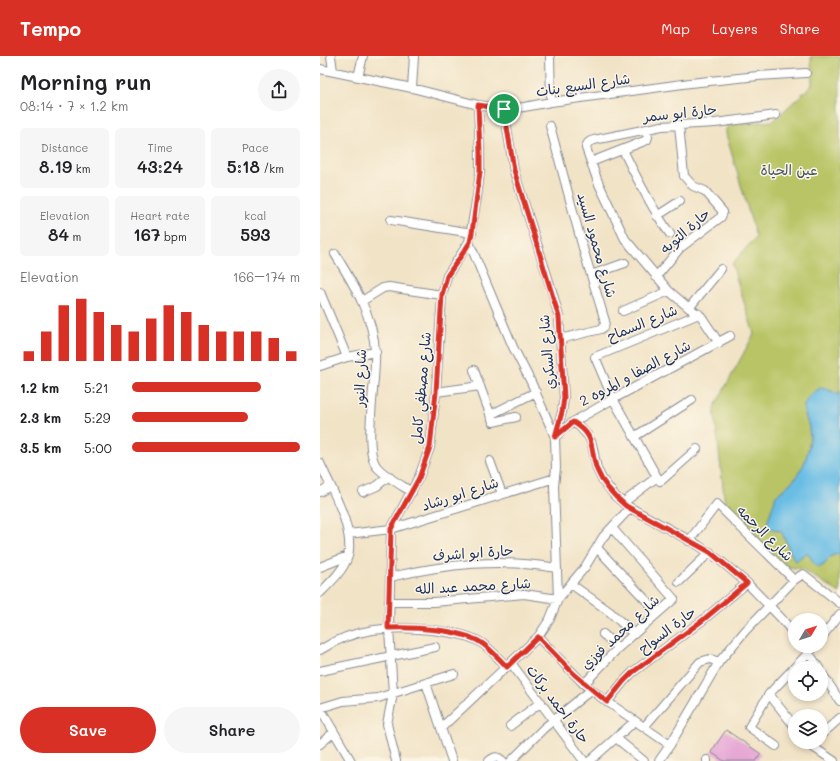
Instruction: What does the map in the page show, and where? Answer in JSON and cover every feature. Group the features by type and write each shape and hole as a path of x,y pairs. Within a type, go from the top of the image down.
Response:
{"street":[{"path":"331,56 333,71"},
{"path":"358,77 363,56"},
{"path":"412,88 414,56"},
{"path":"550,56 551,102"},
{"name":"شارع السبع بنات","path":"320,69 412,88 478,105 504,109 690,83 806,73"},
{"name":"شارع مصطفي كامل","path":"391,529 412,492 430,447 436,392 442,295 447,276 470,242 472,233 480,172 478,105"},
{"name":"شارع السكري","path":"504,109 514,170 559,317 564,398 555,437 556,458 554,486 558,599"},
{"name":"حارة ابو سمر","path":"591,162 586,148 588,142 594,140 662,126 715,123 776,115"},
{"name":"حارة التوبه","path":"656,277 680,248 721,218 723,214 723,212 705,191 693,186 684,176 679,125"},
{"name":"شارع محمود السيد","path":"550,126 605,321 604,326 601,329 560,339"},
{"path":"646,129 648,139 591,162 601,189 625,240 668,290 689,308 699,314 718,343"},
{"path":"623,150 645,195 657,216 670,234"},
{"path":"657,216 680,201"},
{"path":"391,220 472,233"},
{"path":"470,242 513,347 536,392 555,437"},
{"name":"شارع النور","path":"335,254 362,301 372,330 376,352 370,431 371,456 378,468 412,492"},
{"path":"591,275 625,263"},
{"path":"689,308 721,269"},
{"path":"362,301 383,288 389,287 442,295"},
{"path":"623,311 668,290"},
{"path":"320,292 347,357"},
{"name":"شارع السماح","path":"613,399 595,356 699,314"},
{"name":"شارع الصفا و المروه 2","path":"555,437 573,422 730,336"},
{"path":"320,366 347,357 376,352"},
{"path":"474,370 493,422 516,417"},
{"path":"436,392 480,386"},
{"path":"490,415 536,392"},
{"path":"613,399 660,481 697,449"},
{"path":"634,437 692,400"},
{"path":"573,422 589,437 592,444 597,469 602,479 615,496 627,505 710,552 747,583 788,627"},
{"path":"490,461 502,494"},
{"path":"320,463 343,516 349,538 348,556 342,568 320,593"},
{"path":"363,492 377,486 388,476"},
{"path":"441,728 538,637 550,619 558,599 585,567 596,548 612,528 627,505 657,477"},
{"name":"شارع ابو رشاد","path":"348,534 391,529 555,478"},
{"path":"320,492 330,486"},
{"name":"شارع الرحمه","path":"688,540 717,504 794,580"},
{"name":"شارع محمد فوزي","path":"584,684 618,648 674,599 612,528"},
{"path":"391,529 390,602 388,628 393,694 387,717 387,724 396,761"},
{"path":"596,548 658,613"},
{"path":"680,582 710,552"},
{"path":"320,567 348,556"},
{"name":"حارة ابو اشرف","path":"390,577 439,566 474,563 533,564 557,568"},
{"path":"658,761 670,745 719,662 794,580 803,574 840,603"},
{"name":"حارة السواح","path":"607,702 633,672 703,620 747,583"},
{"path":"571,584 610,612 634,634"},
{"name":"شارع محمد عبد الله","path":"390,602 434,602 524,594 558,599"},
{"path":"828,629 840,614"},
{"name":"حارة احمد بركات","path":"320,650 357,632 388,628 441,631 472,638 487,647 509,665 541,702 584,761"},
{"path":"603,634 618,648"},
{"path":"538,637 563,664 591,690 670,745"},
{"path":"320,671 391,657 435,646"},
{"path":"776,746 749,727 769,694 805,653"},
{"path":"644,727 700,662 710,659 719,662"},
{"path":"351,761 320,708 342,701 378,698 454,674"},
{"path":"426,683 452,761"},
{"path":"828,683 840,701"},
{"path":"511,761 554,720 591,690"},
{"path":"769,694 788,718"},
{"path":"510,726 541,702"},
{"path":"828,729 840,718"},
{"path":"590,761 635,721"},
{"path":"320,744 334,732"},
{"path":"616,738 644,761"},
{"path":"818,749 834,761"},
{"path":"489,761 496,756 503,761"}],"green space":[{"name":"عين الحياة","path":"811,56 840,56 840,395 827,389 804,405 810,437 807,456 795,479 776,496 767,524 777,531 781,531 794,560 796,561 808,553 814,564 820,567 824,565 831,556 840,553 840,593 802,569 783,566 725,505 714,408 754,334 732,264 756,237 726,134 726,129 729,125 773,121 812,85"}],"water":[{"path":"820,388 827,389 840,395 840,553 831,556 824,565 818,567 814,564 808,553 796,561 794,560 781,531 769,528 767,524 776,496 795,479 804,464 810,437 804,405 809,396"}],"building":[{"path":"726,730 761,754 756,761 724,761 711,752"}],"route":[{"path":"478,105 504,109 514,170 559,317 564,398 555,437 573,422 579,426 589,437 594,452 597,469 608,488 615,496 626,506 710,552 747,583 703,620 633,672 607,702 584,684 538,637 507,667 487,647 472,638 441,631 388,628 391,529 419,478 430,447 436,392 438,336 442,295 447,276 470,242 472,233 480,172 478,105"}]}
